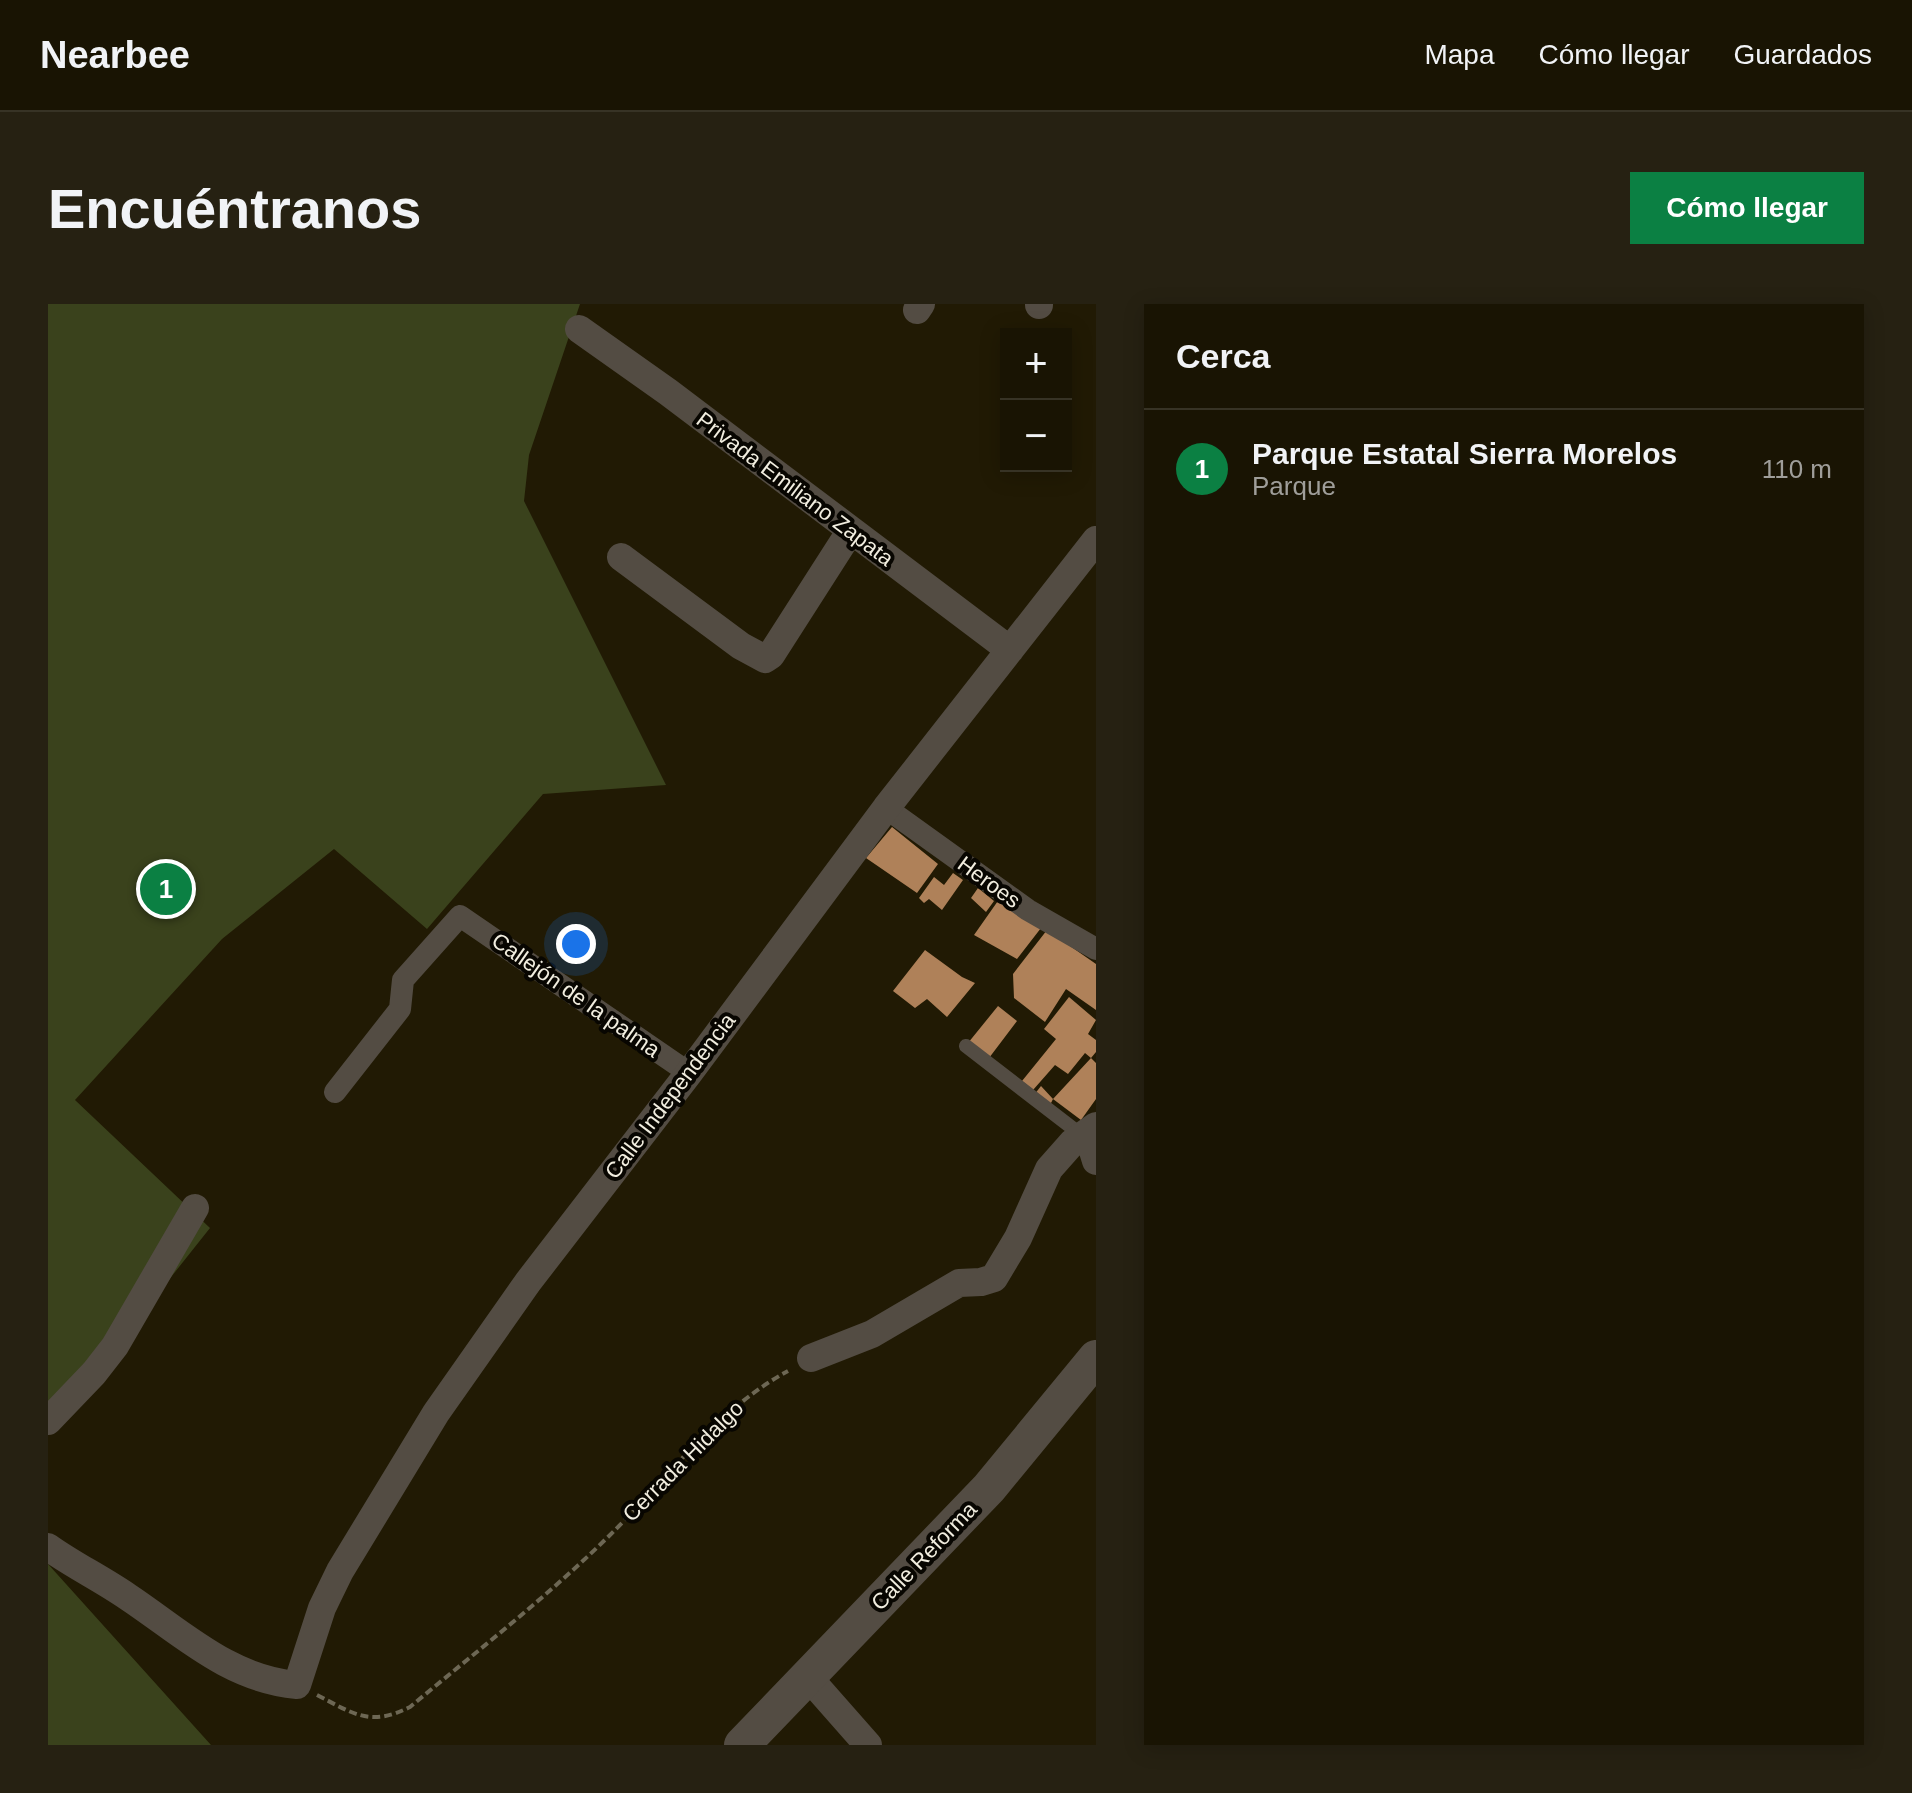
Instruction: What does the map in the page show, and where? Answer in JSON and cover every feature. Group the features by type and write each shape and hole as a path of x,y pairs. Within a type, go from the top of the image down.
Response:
{"street":[{"name":"Privada Emiliano Zapata","path":"579,329 1010,650"},
{"path":"621,557 741,646 765,659 771,655 851,530"},
{"name":"Calle Independencia","path":"297,1685 322,1608 340,1571 436,1413 528,1282 689,1073 886,808 1095,544"},
{"name":"Heroes","path":"886,808 1028,910 1096,949"},
{"name":"Callejón de la palma","path":"335,1092 400,1009 403,980 456,918 463,916 689,1073"},
{"path":"811,1358 872,1334 959,1283 994,1278 1018,1238 1049,1169 1072,1143 1092,1144"},
{"path":"48,1421 115,1346 195,1208"},
{"name":"Calle Reforma","path":"742,1745 989,1488 1093,1368"},
{"path":"48,1547 229,1665 266,1681 297,1685"},
{"path":"809,1678 868,1745"}],"lane":[{"path":"966,1046 1092,1144"}],"path":[{"name":"Cerrada Hidalgo","path":"297,1685 360,1717 374,1719 410,1707 580,1563 723,1416 766,1383 811,1358"}],"green space":[{"path":"48,304 580,304 529,455 524,501 666,785 543,794 427,929 334,849 222,939 75,1100 210,1228 48,1432"},
{"path":"48,1564 211,1745 48,1745"}],"building":[{"path":"892,827 938,864 917,893 866,858"},
{"path":"953,873 963,880 942,910 929,899 924,903 919,898 934,877 944,885"},
{"path":"978,888 994,901 986,912 971,898"},
{"path":"1000,898 1041,928 1017,959 974,935"},
{"path":"1047,930 1096,964 1096,1010 1066,989 1045,1022 1014,998 1013,974"},
{"path":"925,950 975,983 947,1017 927,999 915,1008 893,991"},
{"path":"1069,997 1096,1020 1088,1034 1096,1040 1096,1052 1091,1058 1085,1053 1068,1074 1055,1065 1033,1090 1022,1081 1056,1039 1044,1029"},
{"path":"998,1006 1017,1021 989,1058 968,1043"},
{"path":"1091,1058 1096,1063 1096,1099 1081,1120 1053,1099"},
{"path":"1041,1086 1053,1099 1050,1105 1034,1095"}],"place":[{"name":"Parque Estatal Sierra Morelos","path":"166,889"}]}
